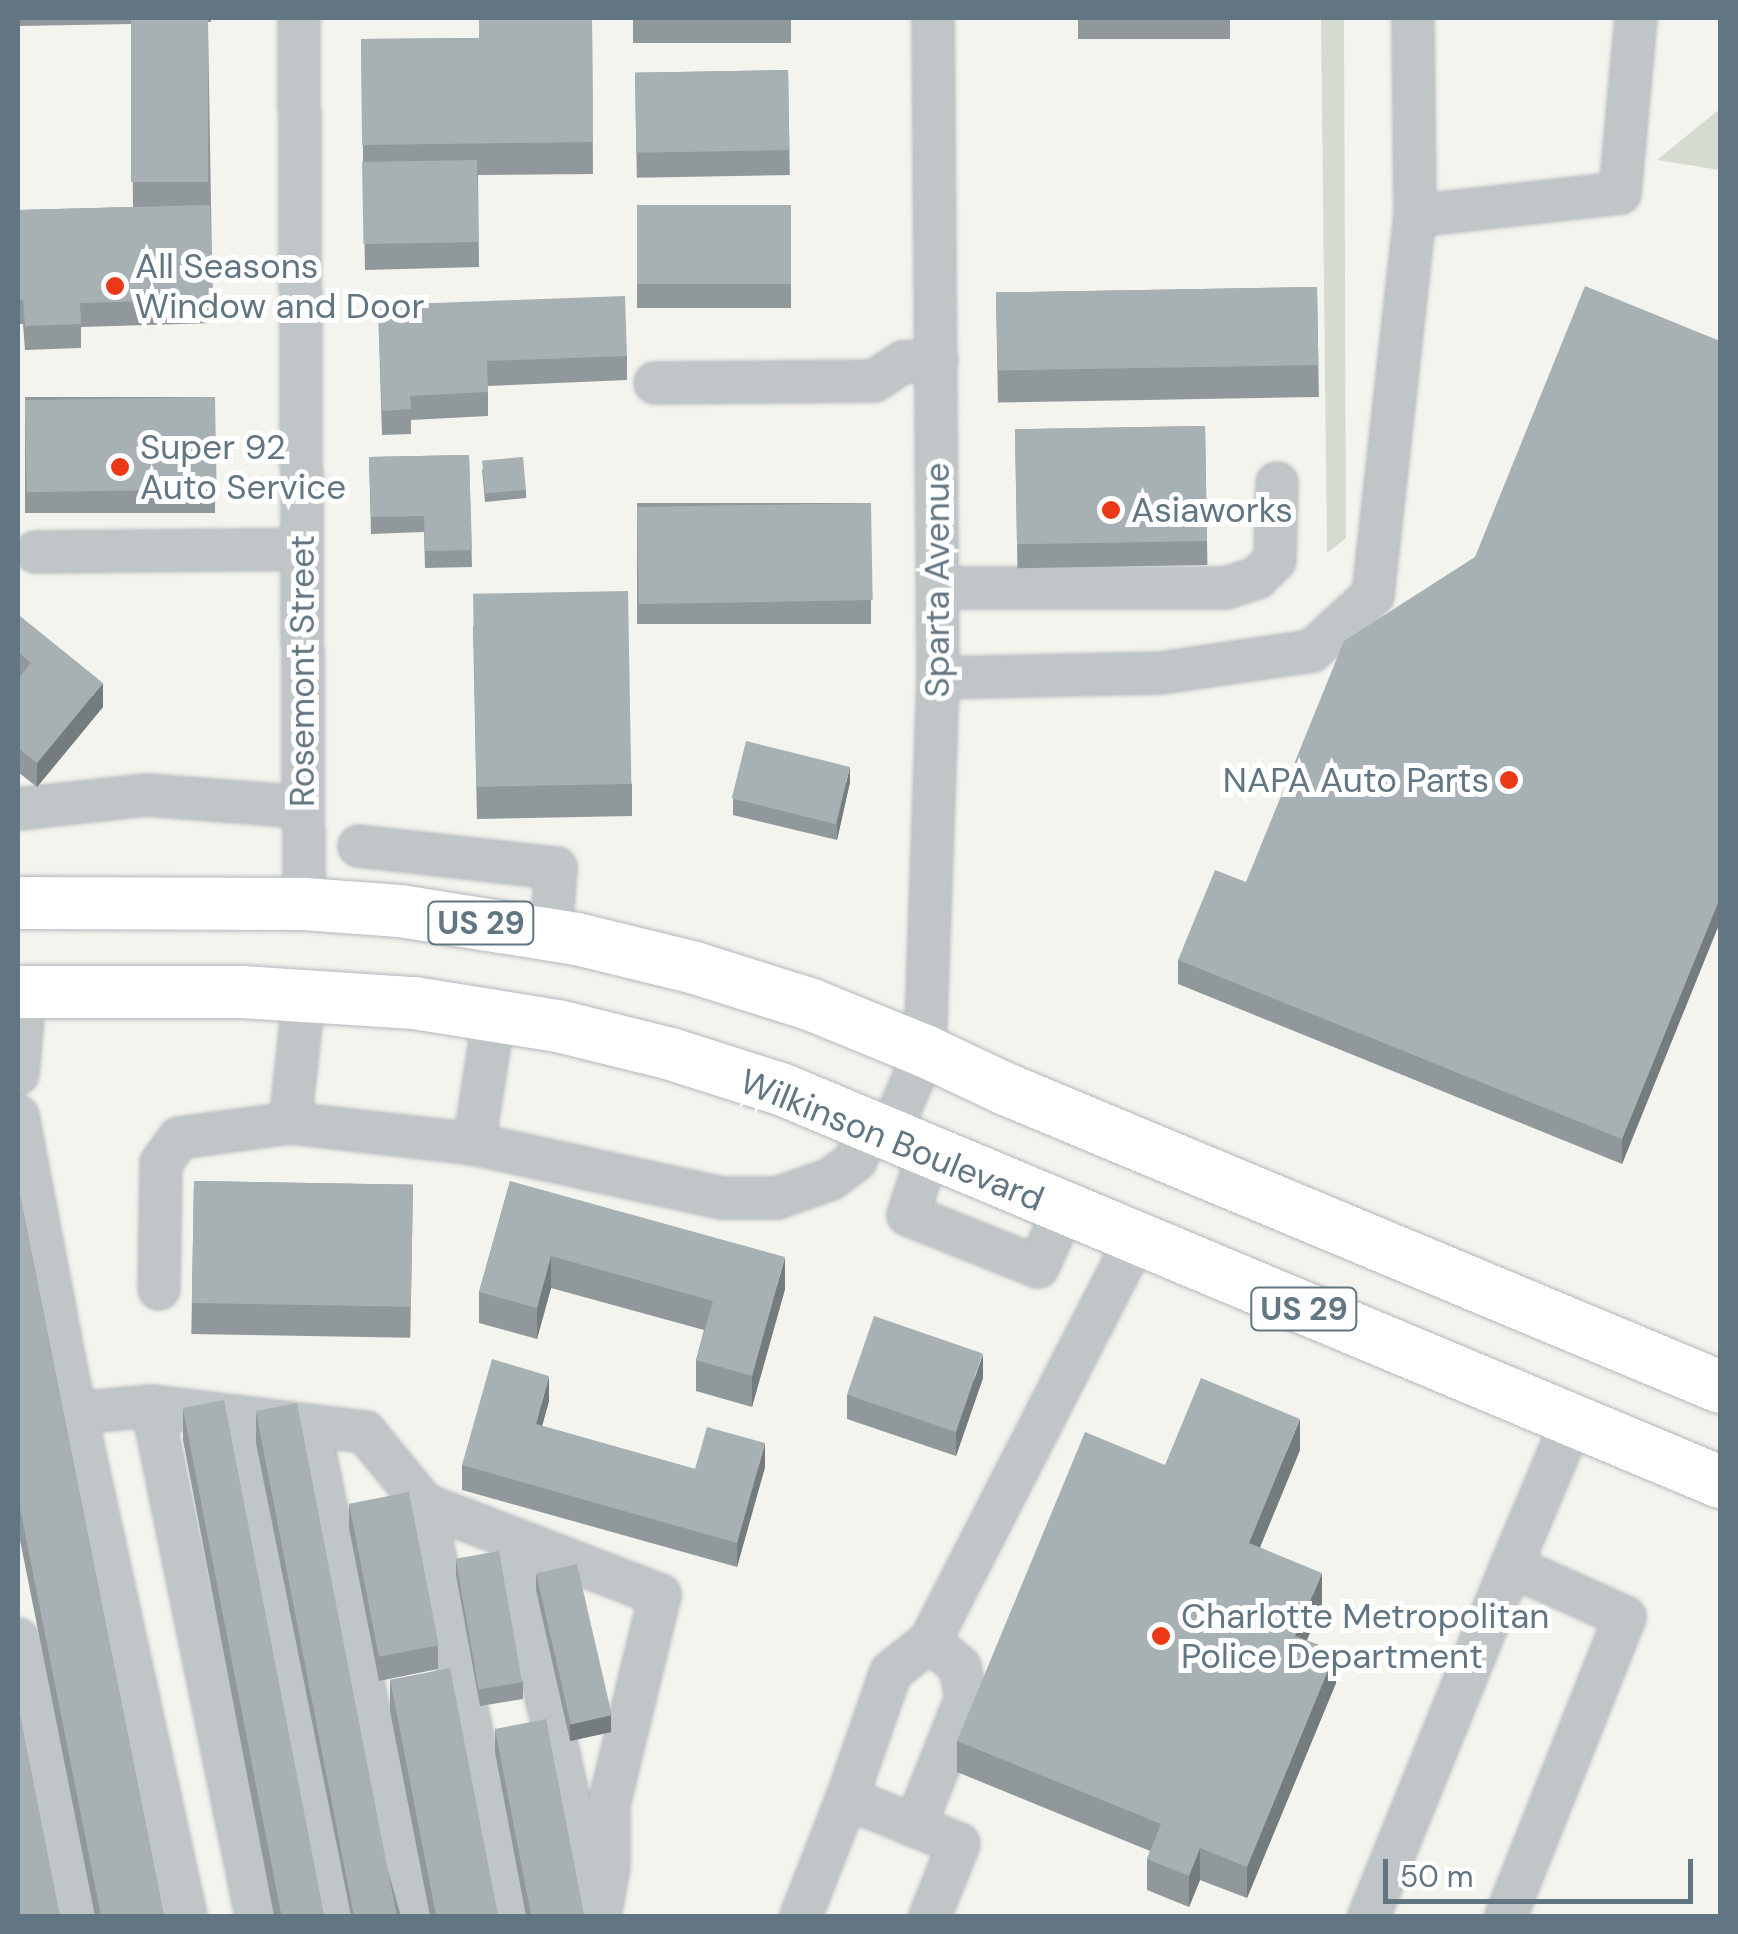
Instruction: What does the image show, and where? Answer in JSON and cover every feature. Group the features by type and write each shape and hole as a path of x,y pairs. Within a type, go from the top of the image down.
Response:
{"main road":[{"name":"US 29","path":"18,904 304,904 400,911 551,934 696,968 812,1005 926,1050 1042,1104 1720,1386"},
{"name":"Wilkinson Boulevard","path":"21,992 304,996 414,1003 671,1054 781,1090 1720,1482"}],"street":[{"name":"Rosemont Street","path":"299,18 304,904"},
{"name":"Sparta Avenue","path":"159,1289 161,1163 179,1138 290,1124 474,1144 722,1198 777,1198 831,1179 896,1137 926,1050 938,678 933,18"},
{"path":"938,678 1161,673 1312,651 1373,595 1415,216 1412,18"},
{"path":"1415,216 1620,193 1636,18"},
{"path":"655,383 874,382 903,362 937,362"},
{"path":"938,588 1226,588 1256,578 1276,560 1277,483"},
{"path":"36,552 302,549"},
{"path":"18,808 147,795 303,806"},
{"path":"359,846 556,868 551,934"},
{"path":"400,911 402,851"},
{"path":"18,1074 21,992"},
{"path":"290,1124 304,996"},
{"path":"474,1144 494,1016"},
{"path":"18,1116 76,1413 186,1916"},
{"path":"801,1916 892,1672 930,1641 1135,1240"},
{"path":"76,1413 152,1406 365,1432 424,1504 510,1916"},
{"path":"152,1406 256,1916"},
{"path":"238,1416 335,1916"},
{"path":"1370,1916 1574,1420"},
{"path":"309,1425 412,1916"},
{"path":"424,1504 660,1596 609,1804 609,1867 597,1916"},
{"path":"512,1540 597,1916"},
{"path":"1506,1916 1625,1618 1512,1566"},
{"path":"18,1639 76,1916"},
{"path":"915,1826 966,1698 960,1667 930,1641"},
{"path":"848,1798 959,1844 930,1916"}],"shaded area":[{"path":"1321,18 1344,18 1346,538 1327,553"},
{"path":"1720,109 1720,170 1657,160 1711,116"}],"building":[{"path":"131,18 208,18 208,182 131,182"},
{"path":"479,18 592,18 593,142 362,145 361,39 479,38"},
{"path":"788,70 789,150 636,153 635,73"},
{"path":"477,160 478,242 363,244 362,162"},
{"name":"All Seasons Window and Door","path":"210,205 213,299 80,303 81,324 25,326 23,300 18,300 18,210"},
{"path":"637,205 791,205 791,284 637,284"},
{"name":"NAPA Auto Parts","path":"1585,286 1720,341 1720,898 1622,1139 1178,960 1215,870 1246,882 1344,641 1475,557"},
{"path":"1317,287 1318,365 997,371 996,293"},
{"path":"625,296 627,356 487,361 488,392 410,396 411,409 382,411 378,305"},
{"name":"Super 92 Auto Service","path":"215,397 217,489 27,492 25,400"},
{"name":"Asiaworks","path":"1205,426 1207,541 1017,544 1015,429"},
{"path":"469,455 472,550 425,551 424,516 371,517 369,457"},
{"path":"523,457 526,490 485,493 482,461"},
{"path":"871,503 873,600 639,604 637,507"},
{"path":"628,591 631,784 476,787 473,594"},
{"path":"20,616 103,683 37,763 18,748 18,679 31,663 18,652"},
{"path":"746,741 850,767 836,824 732,798"},
{"path":"194,1181 413,1185 411,1307 192,1303"},
{"path":"510,1181 785,1257 752,1376 696,1360 713,1301 551,1256 537,1308 479,1292"},
{"path":"18,1185 164,1916 101,1916 18,1498"},
{"path":"874,1316 983,1353 956,1432 847,1394"},
{"path":"492,1359 549,1376 536,1424 695,1469 707,1427 765,1443 737,1543 462,1465"},
{"name":"Charlotte Metropolitan Police Department","path":"1201,1378 1300,1419 1249,1543 1322,1573 1295,1636 1336,1651 1247,1867 1200,1848 1189,1876 1147,1859 1161,1824 957,1741 1085,1432 1165,1465"},
{"path":"224,1400 324,1915 282,1916 183,1408"},
{"path":"297,1403 397,1916 354,1916 256,1411"},
{"path":"409,1492 439,1645 379,1657 349,1504"},
{"path":"499,1551 522,1682 479,1690 456,1559"},
{"path":"577,1564 612,1715 571,1724 536,1573"},
{"path":"450,1668 498,1916 436,1916 390,1680"},
{"path":"18,1704 60,1916 18,1916"},
{"path":"546,1719 584,1915 531,1916 495,1729"}],"place":[{"name":"All Seasons Window and Door","path":"115,286"},
{"name":"Super 92 Auto Service","path":"120,467"},
{"name":"Asiaworks","path":"1111,510"},
{"name":"NAPA Auto Parts","path":"1509,780"},
{"name":"Charlotte Metropolitan Police Department","path":"1161,1636"}]}
